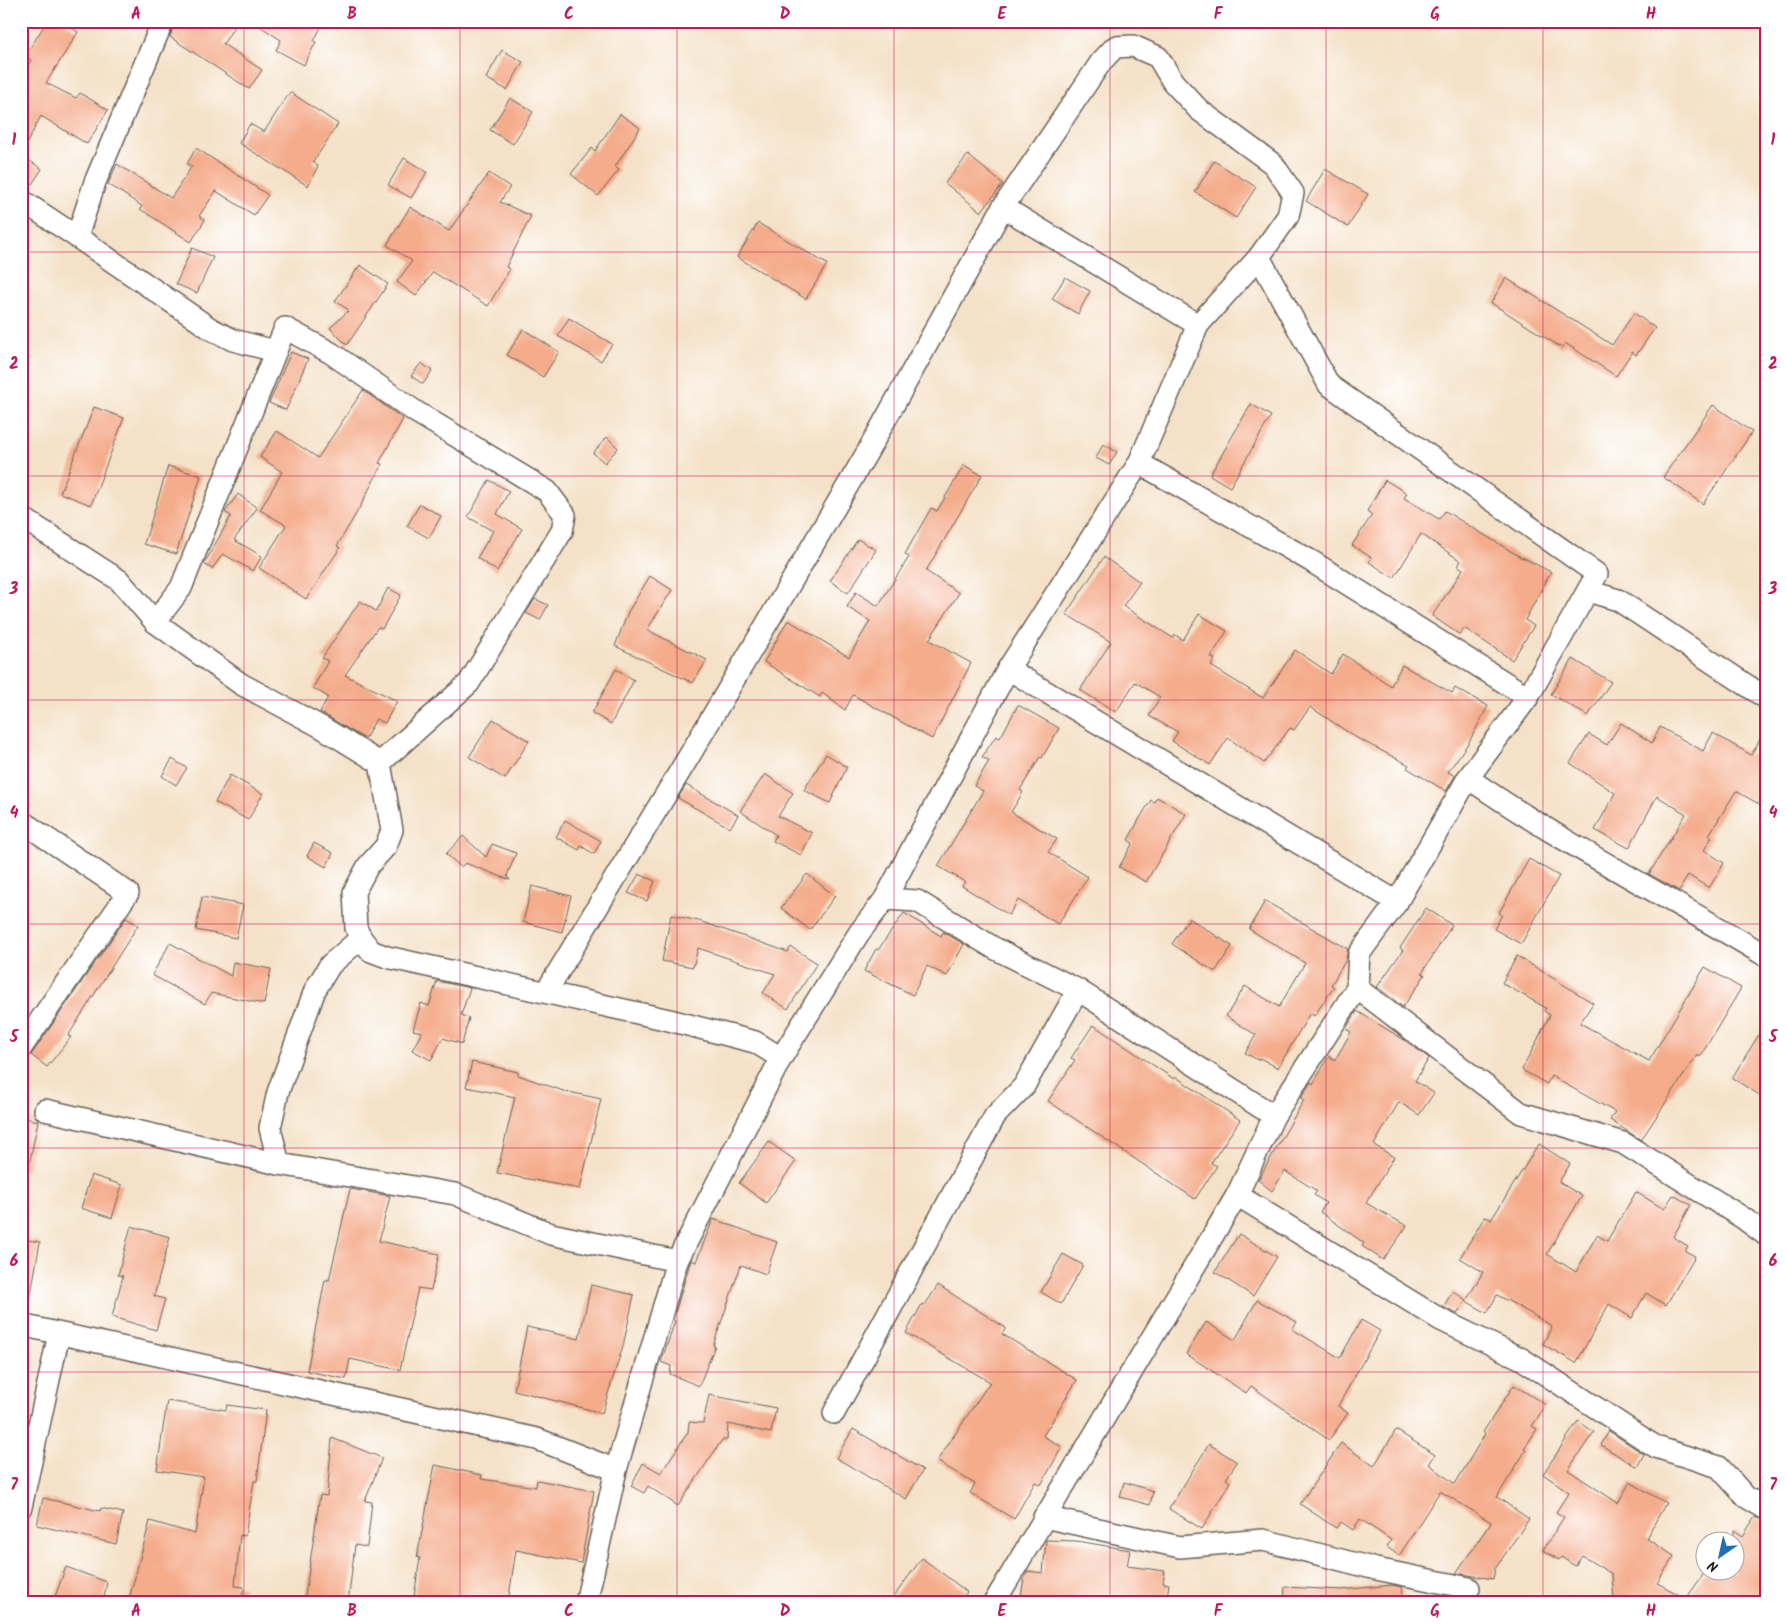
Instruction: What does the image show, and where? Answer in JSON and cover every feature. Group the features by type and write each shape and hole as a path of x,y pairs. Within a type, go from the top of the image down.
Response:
{"street":[{"path":"77,237 95,182 163,21"},
{"path":"546,992 688,758 863,460 1003,207 1101,62 1115,47 1133,46 1158,57 1173,82 1199,110 1273,164 1293,193 1288,216 1259,257 1198,324 1139,463 1008,669 885,899 860,932 781,1058 677,1261 616,1470 586,1603"},
{"path":"21,200 211,329 233,340 274,351"},
{"path":"1003,207 1198,324"},
{"path":"994,1603 1237,1195 1274,1116 1357,988 1359,954 1397,902 1468,778 1528,697 1597,574 1329,385 1259,257"},
{"path":"155,622 181,588 274,351 285,328 330,353 416,412 547,491 565,515 562,531 469,683 380,763"},
{"path":"1139,463 1311,561 1528,697"},
{"path":"21,518 119,580 155,622 241,684 324,728 380,763 392,830 386,846 368,866 354,892 356,928 370,951 669,1020 755,1042 781,1058"},
{"path":"1588,591 1618,600 1766,698"},
{"path":"1008,669 1397,902"},
{"path":"1468,778 1571,845 1689,909 1766,956"},
{"path":"21,821 128,893 21,1048"},
{"path":"885,899 917,901 994,948 1078,990 1274,1116"},
{"path":"279,1164 270,1128 278,1092 315,990 330,964 361,938"},
{"path":"1357,988 1521,1113 1623,1143 1744,1218 1766,1235"},
{"path":"834,1413 995,1116 1024,1086 1078,990"},
{"path":"45,1110 279,1164 455,1194 551,1234 677,1261"},
{"path":"1237,1195 1441,1320 1522,1359 1656,1447 1719,1468 1746,1497 1766,1509"},
{"path":"21,1325 537,1440 616,1470"},
{"path":"21,1507 59,1334"},
{"path":"1044,1517 1180,1547 1263,1540 1376,1569 1469,1588"}],"building":[{"path":"47,21 62,21 78,32 46,83 76,98 80,93 108,110 87,144 41,116 21,154 21,79 31,60 25,56"},
{"path":"175,21 238,21 223,44 262,70 249,89 170,37"},
{"path":"252,21 324,21 304,65 276,50 281,40"},
{"path":"502,50 523,62 507,90 486,78"},
{"path":"290,92 338,124 313,162 318,166 308,186 239,143 250,124 264,132"},
{"path":"510,98 533,112 513,144 490,130"},
{"path":"620,114 640,128 615,167 619,170 598,196 571,174 592,148 595,151"},
{"path":"196,148 268,195 254,215 216,191 199,216 205,220 191,242 140,209 142,206 108,184 117,164 171,198 192,166 187,164"},
{"path":"21,155 42,169 32,184 21,177"},
{"path":"968,155 1003,184 981,212 945,183"},
{"path":"404,158 427,172 411,198 388,185"},
{"path":"1214,161 1256,187 1236,218 1195,192"},
{"path":"1325,169 1368,194 1348,227 1306,201"},
{"path":"489,173 510,187 500,202 531,216 506,267 510,269 488,306 433,272 416,296 397,282 412,261 387,245 410,207 449,231"},
{"path":"758,223 827,264 806,299 737,257"},
{"path":"192,248 213,257 197,293 176,284"},
{"path":"360,265 388,284 347,345 330,328 349,310 335,301"},
{"path":"1065,277 1090,291 1078,314 1052,299"},
{"path":"1506,278 1612,345 1634,313 1655,328 1636,355 1632,352 1616,376 1565,343 1562,348 1491,303"},
{"path":"569,318 612,344 601,361 558,336"},
{"path":"523,329 559,352 543,377 507,355"},
{"path":"291,352 308,359 286,410 269,403"},
{"path":"421,363 432,371 423,384 411,376"},
{"path":"363,390 403,419 379,463 382,464 360,507 337,546 340,548 306,599 259,568 286,525 260,510 282,472 260,457 277,431 318,458"},
{"path":"1251,404 1271,416 1230,487 1210,475"},
{"path":"1713,405 1752,432 1703,504 1663,477"},
{"path":"94,407 124,418 91,505 60,493"},
{"path":"607,437 618,448 605,463 593,453"},
{"path":"1103,444 1117,452 1109,465 1096,458"},
{"path":"964,465 982,475 926,571 959,593 929,640 971,663 932,739 853,695 845,710 822,693 820,697 764,662 788,620 849,657 870,621 847,607 856,592 878,606 909,557 905,554 931,508 937,511"},
{"path":"168,466 201,476 176,554 144,544"},
{"path":"489,480 509,491 497,514 522,529 497,571 477,558 493,531 468,517"},
{"path":"1385,480 1407,493 1404,498 1439,519 1445,511 1522,558 1551,572 1525,620 1534,626 1512,660 1464,628 1460,635 1432,616 1463,569 1458,566 1461,561 1421,534 1394,578 1369,562 1372,558 1352,545 1372,515 1367,511"},
{"path":"238,494 257,508 234,540 262,556 253,571 223,554 212,569 204,564 231,516 225,512"},
{"path":"420,504 441,516 429,538 407,526"},
{"path":"858,539 876,550 848,593 830,581"},
{"path":"1104,557 1140,582 1123,606 1173,638 1175,635 1183,640 1199,614 1227,631 1211,657 1215,659 1211,666 1263,698 1295,650 1331,674 1343,654 1391,686 1402,665 1452,693 1455,688 1488,706 1469,742 1448,772 1455,776 1446,791 1407,768 1409,765 1357,738 1310,707 1294,730 1290,728 1264,763 1228,738 1210,765 1172,741 1178,732 1149,716 1160,697 1135,682 1116,712 1080,690 1111,642 1066,614"},
{"path":"650,576 672,590 647,630 707,660 693,683 615,646 628,612"},
{"path":"388,588 401,595 382,629 378,627 345,675 397,701 385,723 376,719 365,739 320,712 328,697 313,688 328,661 322,658 360,601 376,611"},
{"path":"535,599 548,605 540,620 526,613"},
{"path":"1573,659 1611,682 1588,716 1551,694"},
{"path":"616,669 634,680 611,724 592,713"},
{"path":"1018,705 1059,728 1042,758 1040,757 1020,790 1023,792 1011,812 1057,839 1048,852 1088,877 1058,924 1018,900 1009,915 962,886 965,882 938,866 983,791 974,786 989,761 982,757 996,736 1000,738"},
{"path":"493,719 529,741 505,779 469,757"},
{"path":"1621,723 1652,743 1660,727 1703,751 1713,733 1751,755 1766,729 1766,808 1736,791 1709,835 1712,837 1704,850 1724,863 1709,888 1688,875 1679,891 1649,874 1686,814 1657,796 1629,848 1595,830 1615,793 1570,763 1589,734 1607,745"},
{"path":"826,754 847,767 830,803 804,790"},
{"path":"172,759 187,768 176,785 162,776"},
{"path":"765,774 793,793 778,816 812,833 801,855 773,841 776,835 740,811"},
{"path":"230,775 263,794 248,820 215,802"},
{"path":"686,785 738,815 730,828 678,798"},
{"path":"1157,797 1186,814 1146,882 1119,867 1133,843 1128,840 1151,800 1154,802"},
{"path":"565,820 601,841 594,854 581,846 579,850 556,837"},
{"path":"463,836 486,857 492,844 516,853 507,876 510,880 465,863 461,867 446,854"},
{"path":"314,843 333,853 326,867 307,856"},
{"path":"1529,859 1559,876 1521,944 1494,929 1502,915 1499,913"},
{"path":"639,874 655,881 647,901 628,893"},
{"path":"807,874 835,896 810,930 781,908"},
{"path":"532,886 571,896 562,932 523,922"},
{"path":"202,897 243,905 236,938 196,930"},
{"path":"1265,901 1348,949 1346,960 1331,985 1334,987 1314,1016 1310,1013 1278,1068 1260,1058 1258,1060 1245,1053 1256,1035 1226,1016 1245,986 1279,1007 1305,963 1249,929"},
{"path":"1426,908 1452,925 1422,973 1425,975 1403,1007 1377,987 1403,950 1400,948"},
{"path":"904,913 941,936 943,932 964,944 947,976 927,966 913,995 864,971 876,949 878,950"},
{"path":"671,915 699,921 788,952 791,947 817,963 788,1009 763,993 775,974 698,948 693,967 662,961"},
{"path":"126,918 138,925 68,1036 71,1037 47,1067 31,1055"},
{"path":"1189,918 1232,946 1215,972 1172,944"},
{"path":"170,943 231,976 233,962 271,969 264,1004 211,993 205,1004 152,975"},
{"path":"1517,956 1593,1003 1580,1023 1649,1061 1705,967 1741,988 1700,1057 1697,1055 1641,1140 1610,1120 1615,1112 1551,1076 1547,1084 1522,1070 1550,1015 1544,1011 1546,1008 1502,983"},
{"path":"437,981 470,988 461,1015 469,1018 462,1044 443,1038 431,1060 412,1050 422,1032 413,1030 421,1003 429,1006"},
{"path":"1357,1011 1406,1041 1429,1058 1415,1081 1434,1093 1419,1115 1399,1102 1374,1145 1394,1157 1366,1203 1407,1226 1383,1260 1362,1246 1364,1243 1320,1212 1326,1203 1314,1195 1317,1191 1285,1171 1272,1191 1258,1180 1304,1100 1301,1098 1311,1082 1313,1084 1329,1056 1335,1060 1351,1032 1346,1029"},
{"path":"1766,1023 1766,1099 1732,1078"},
{"path":"1093,1025 1240,1120 1211,1163 1217,1166 1195,1199 1048,1101 1075,1060 1071,1058"},
{"path":"472,1062 518,1072 518,1075 569,1093 601,1099 580,1189 497,1173 515,1097 466,1087"},
{"path":"21,1117 38,1121 28,1170 21,1169"},
{"path":"769,1142 796,1161 766,1203 739,1183"},
{"path":"1539,1144 1570,1164 1559,1182 1582,1196 1547,1254 1576,1272 1597,1235 1607,1241 1636,1192 1664,1209 1673,1195 1691,1205 1673,1237 1688,1246 1685,1251 1695,1256 1666,1305 1646,1293 1632,1318 1609,1304 1576,1363 1543,1344 1552,1326 1514,1304 1497,1295 1487,1313 1466,1301 1483,1272 1460,1258 1485,1216 1491,1220"},
{"path":"91,1175 122,1185 112,1218 81,1208"},
{"path":"350,1189 390,1196 379,1241 439,1254 431,1290 418,1288 400,1370 350,1359 346,1379 307,1371 325,1280 329,1280"},
{"path":"713,1219 777,1242 766,1274 741,1265 713,1346 715,1346 699,1386 670,1374 671,1366 661,1362 675,1321 673,1320 691,1260 696,1262"},
{"path":"131,1226 170,1237 154,1296 165,1299 156,1330 112,1317 123,1276 118,1275"},
{"path":"1239,1234 1277,1257 1253,1296 1215,1272"},
{"path":"21,1239 40,1242 29,1305 21,1305"},
{"path":"1063,1254 1083,1265 1061,1304 1041,1292"},
{"path":"591,1285 634,1295 623,1346 602,1413 514,1390 527,1327 579,1339"},
{"path":"938,1285 1006,1328 1002,1334 1077,1380 1043,1436 1062,1447 1041,1485 1035,1482 1014,1519 970,1493 975,1484 937,1461 990,1382 906,1333 922,1304 925,1305"},
{"path":"1453,1291 1466,1300 1457,1314 1443,1307"},
{"path":"1257,1300 1297,1322 1292,1329 1340,1358 1361,1320 1380,1331 1338,1406 1348,1413 1329,1440 1251,1386 1246,1393 1186,1354 1206,1322 1235,1340"},
{"path":"1514,1385 1546,1405 1532,1426 1537,1429 1524,1449 1526,1450 1497,1497 1529,1519 1495,1569 1493,1579 1456,1573 1491,1522 1440,1491 1399,1556 1387,1547 1391,1540 1360,1519 1353,1530 1341,1522 1336,1528 1300,1504 1341,1443 1374,1466 1396,1430 1435,1455 1429,1464 1455,1484 1485,1434 1483,1432"},
{"path":"709,1395 776,1408 771,1433 728,1424 727,1440 722,1440 678,1506 648,1486 644,1493 631,1486 643,1463 661,1473 688,1432 689,1422 703,1423"},
{"path":"167,1401 226,1410 227,1405 266,1410 257,1481 254,1481 245,1536 240,1535 235,1586 244,1587 241,1603 128,1603 150,1521 195,1534 204,1477 157,1470"},
{"path":"1578,1421 1594,1432 1568,1470 1618,1503 1630,1482 1666,1503 1646,1538 1674,1556 1657,1583 1695,1603 1614,1603 1612,1574 1582,1556 1575,1566 1561,1557 1559,1560 1543,1550 1564,1517 1556,1512 1569,1492 1543,1474"},
{"path":"853,1429 923,1470 906,1499 836,1458"},
{"path":"1609,1431 1644,1454 1637,1467 1601,1445"},
{"path":"332,1438 382,1458 365,1501 372,1502 367,1547 355,1545 348,1603 304,1603 320,1495 327,1496"},
{"path":"1209,1444 1237,1462 1226,1479 1230,1482 1202,1529 1169,1509"},
{"path":"435,1465 482,1475 481,1479 536,1487 537,1480 594,1491 581,1563 516,1550 508,1603 413,1603 420,1558 417,1557"},
{"path":"1124,1482 1153,1491 1150,1505 1120,1497"},
{"path":"43,1498 100,1511 101,1508 123,1513 116,1544 37,1525"},
{"path":"1755,1517 1766,1521 1766,1603 1698,1603 1688,1596 1698,1582 1744,1582 1744,1534"},
{"path":"1046,1540 1077,1541 1130,1550 1127,1566 1165,1571 1163,1583 1169,1584 1166,1603 1020,1603 1024,1577 1028,1571 1043,1573"},
{"path":"922,1558 967,1592 959,1603 889,1603"},
{"path":"66,1567 107,1582 103,1603 65,1603 54,1599"},
{"path":"1392,1585 1402,1587 1403,1599 1359,1603 1284,1603 1285,1587 1341,1590"}]}
